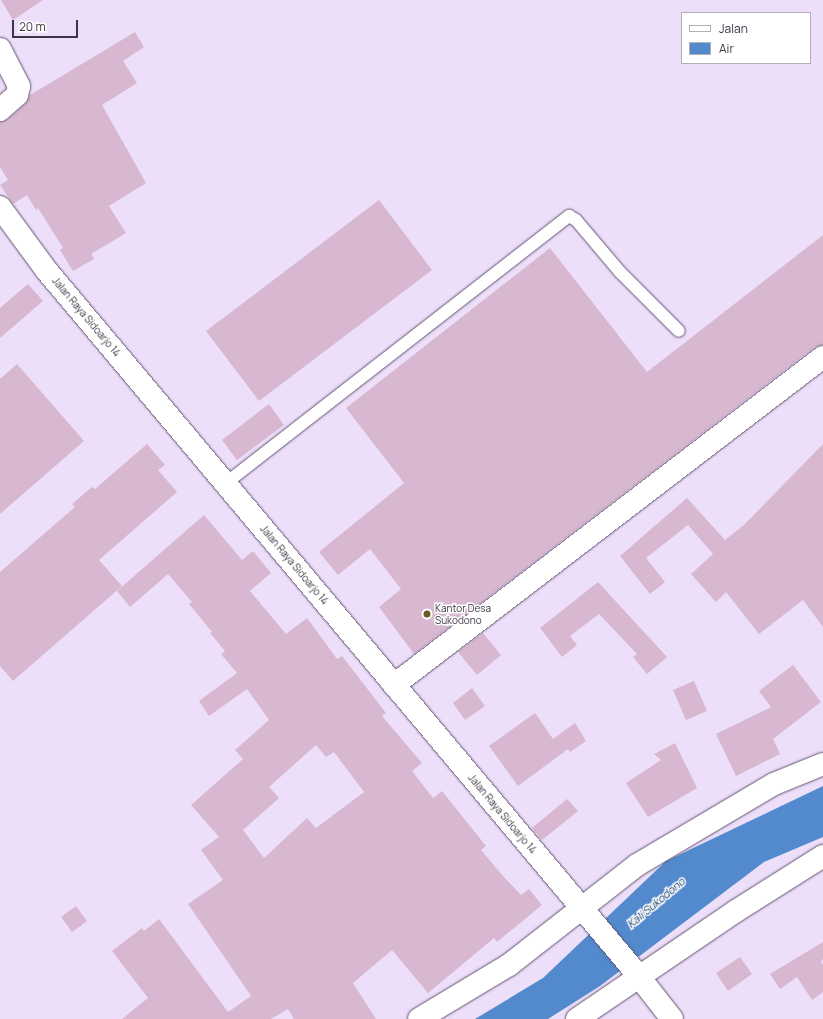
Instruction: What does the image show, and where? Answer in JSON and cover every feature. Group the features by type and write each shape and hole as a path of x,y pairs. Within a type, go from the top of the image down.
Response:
{"main road":[{"path":"0,49 19,86 17,95 0,110"},
{"name":"Jalan Raya Sidoarjo 14","path":"0,208 47,271 226,483 672,1019"},
{"path":"394,685 823,357"},
{"path":"419,1019 509,965 586,914 637,865 774,784 823,764"},
{"path":"577,1019 636,974 823,856"}],"lane":[{"path":"226,483 569,216 576,220 620,272 679,331"}],"water":[{"name":"Kali Sukodono","path":"823,786 823,837 764,862 600,986 548,1019 475,1019 543,978 666,861"}],"building":[{"path":"1,0 43,0 13,20"},
{"path":"135,32 144,47 123,61 137,83 102,105 146,183 109,206 126,233 91,254 94,259 73,271 60,250 63,248 38,208 36,210 27,195 13,204 0,185 8,180 0,167 0,122 8,119 25,104 30,95"},
{"path":"379,200 432,270 259,401 206,331"},
{"path":"823,235 823,345 815,347 414,654 379,607 401,589 370,549 338,575 319,552 404,483 346,408 550,248 647,372"},
{"path":"28,284 43,301 0,338 0,308"},
{"path":"17,364 84,441 0,514 0,379"},
{"path":"269,404 284,425 237,460 222,440"},
{"path":"147,444 165,465 158,470 177,492 99,560 122,586 13,681 0,666 0,572 75,507 72,504 92,487 95,489"},
{"path":"823,444 823,627 803,600 759,634 726,592 716,602 691,574 713,554 688,525 646,558 665,582 650,594 620,556 687,498 725,540 744,525"},
{"path":"204,515 242,560 253,551 271,573 250,591 286,634 307,618 337,659 342,656 386,713 382,716 422,763 412,771 433,798 442,791 486,846 481,850 503,876 521,895 529,889 542,905 497,942 494,938 428,993 392,950 353,983 376,1019 294,1019 288,1009 271,1019 122,1019 148,998 112,951 142,928 144,931 159,919 228,1012 251,996 188,904 223,880 201,850 219,837 191,805 243,759 235,750 269,720 247,689 209,716 199,701 237,673 221,654 225,651 210,633 212,632 189,604 192,602 168,574 130,607 117,591","holes":["316,745 326,757 334,752 364,792 316,828 307,818 264,858 243,830 279,798 269,787"]},
{"path":"598,582 667,657 647,674 633,657 637,654 599,614 570,636 577,645 562,657 540,628"},
{"path":"483,633 501,655 477,675 458,652"},
{"path":"793,665 821,702 773,739 780,754 736,776 716,734 771,707 759,691"},
{"path":"694,681 707,711 686,720 673,690"},
{"path":"472,688 485,706 465,720 453,703"},
{"path":"535,713 553,739 575,723 586,741 570,752 568,749 518,786 489,746"},
{"path":"675,743 697,788 648,817 626,783 661,760 654,754"},
{"path":"567,799 578,811 542,840 532,828"},
{"path":"76,906 87,921 72,932 61,917"},
{"path":"823,942 823,959 821,961 823,965 823,992 812,1000 797,977 780,989 770,974"},
{"path":"740,957 752,974 728,991 716,973"}],"place":[{"name":"Kantor Desa Sukodono","path":"427,614"}]}
